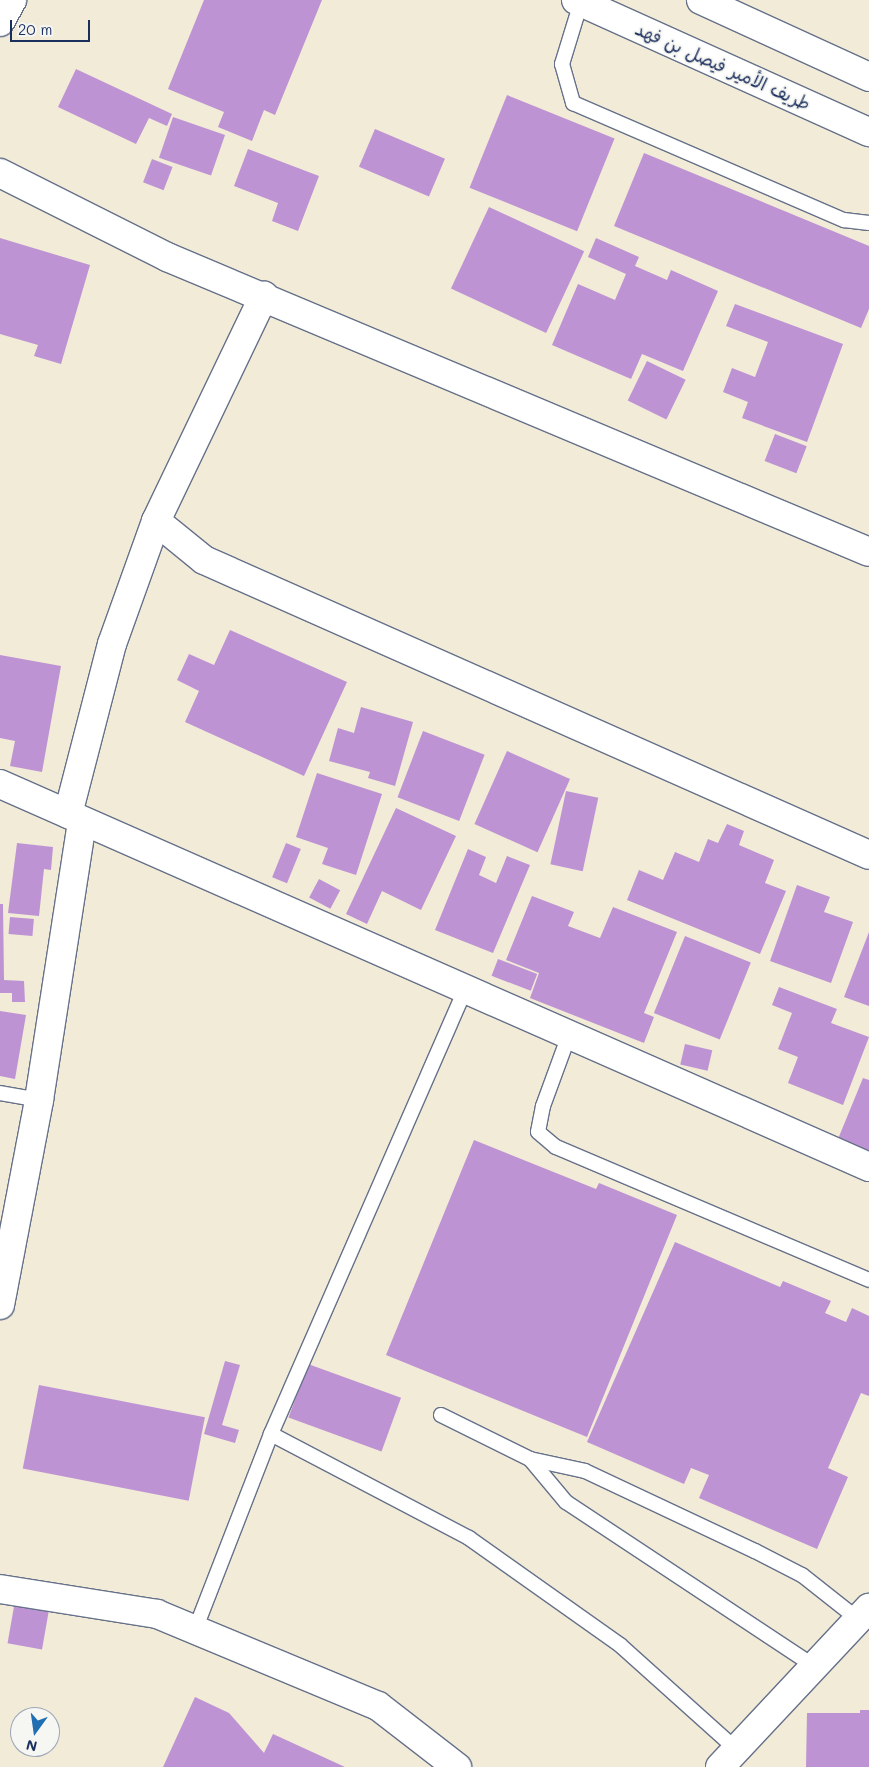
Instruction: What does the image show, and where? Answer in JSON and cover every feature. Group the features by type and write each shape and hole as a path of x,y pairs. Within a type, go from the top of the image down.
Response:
{"street":[{"path":"0,22 12,0"},
{"path":"701,0 869,76"},
{"name":"طريف الأمير فيصل بن فهد","path":"579,1 869,132"},
{"path":"0,173 168,257 869,552"},
{"path":"0,1305 40,1100 75,818 112,644 156,521 264,296"},
{"path":"156,521 204,560 869,855"},
{"path":"0,784 869,1167"},
{"path":"0,1589 157,1614 378,1706 457,1767"},
{"path":"736,1761 814,1666 864,1614"}],"lane":[{"path":"579,1 562,64 573,103 844,220 869,223"},
{"path":"195,1630 271,1434 465,989"},
{"path":"569,1035 543,1106 538,1132 556,1147 869,1280"},
{"path":"0,1093 40,1100"},
{"path":"441,1415 530,1459 585,1471 756,1551 802,1574 864,1614"},
{"path":"271,1434 469,1538 620,1645 736,1761"},
{"path":"530,1459 566,1502 814,1666"}],"building":[{"path":"204,0 322,0 275,115 264,110 252,141 218,127 224,112 168,89"},
{"path":"76,69 172,114 167,126 149,118 136,144 58,107"},
{"path":"507,95 615,138 577,231 470,188"},
{"path":"173,117 225,135 211,176 159,158"},
{"path":"375,129 445,159 429,196 359,167"},
{"path":"248,149 319,176 298,231 272,221 278,203 234,186"},
{"path":"644,153 869,246 869,309 861,328 614,226"},
{"path":"152,159 173,167 164,190 143,182"},
{"path":"489,207 584,251 546,333 451,289"},
{"path":"0,238 90,265 61,364 34,356 38,345 0,334"},
{"path":"596,238 639,257 635,266 667,280 671,270 718,291 683,371 642,354 631,379 552,345 578,284 615,300 626,274 588,257"},
{"path":"735,304 843,344 807,442 742,418 748,402 723,392 732,368 755,377 768,342 726,326"},
{"path":"647,361 686,380 666,419 628,401"},
{"path":"775,434 807,446 796,473 765,461"},
{"path":"230,630 347,682 304,776 185,722 199,691 177,680 189,654 214,665"},
{"path":"0,655 61,666 42,772 10,766 15,741 0,738"},
{"path":"361,707 413,722 395,786 368,778 370,772 329,761 338,728 354,733"},
{"path":"423,731 485,755 459,821 398,797"},
{"path":"507,751 570,779 537,852 474,824"},
{"path":"317,773 382,794 356,875 322,864 328,848 296,837"},
{"path":"566,791 598,798 583,871 550,864"},
{"path":"396,808 456,836 421,910 382,891 367,924 346,914"},
{"path":"727,824 744,831 739,845 774,860 765,883 786,891 760,954 627,900 639,870 663,880 675,852 699,862 708,839 718,843"},
{"path":"17,843 53,847 51,870 44,869 39,916 8,913"},
{"path":"286,843 301,849 287,883 272,877"},
{"path":"468,849 486,857 479,875 496,883 507,856 530,865 493,953 435,930"},
{"path":"319,879 340,890 330,909 309,898"},
{"path":"797,885 830,897 824,912 853,922 831,983 770,961"},
{"path":"532,896 574,912 568,926 600,938 613,907 677,932 644,1013 654,1017 644,1043 530,998 539,973 506,960"},
{"path":"0,904 3,904 4,980 24,981 25,1002 12,1002 12,993 0,993"},
{"path":"10,917 34,919 32,936 9,934"},
{"path":"869,932 869,1006 844,997"},
{"path":"685,936 751,963 720,1040 654,1013"},
{"path":"498,959 537,974 531,991 492,976"},
{"path":"779,987 837,1009 831,1023 869,1037 843,1105 788,1083 798,1057 778,1049 792,1013 772,1005"},
{"path":"0,1011 26,1015 15,1079 0,1076"},
{"path":"685,1044 712,1050 708,1071 680,1064"},
{"path":"863,1078 869,1080 869,1151 838,1139"},
{"path":"474,1140 596,1189 599,1183 677,1215 587,1437 386,1355"},
{"path":"675,1242 780,1287 783,1281 831,1301 825,1313 846,1322 852,1308 869,1316 869,1396 861,1393 828,1468 848,1477 817,1549 699,1498 709,1475 691,1468 684,1484 587,1442"},
{"path":"225,1361 240,1365 222,1425 239,1430 235,1443 204,1434"},
{"path":"308,1364 401,1398 382,1451 289,1418"},
{"path":"39,1385 205,1417 189,1501 23,1468"},
{"path":"15,1601 49,1607 42,1649 8,1643"},
{"path":"195,1697 229,1713 264,1753 273,1734 345,1767 163,1767"},
{"path":"860,1710 869,1710 869,1767 806,1767 807,1713 860,1713"}]}
